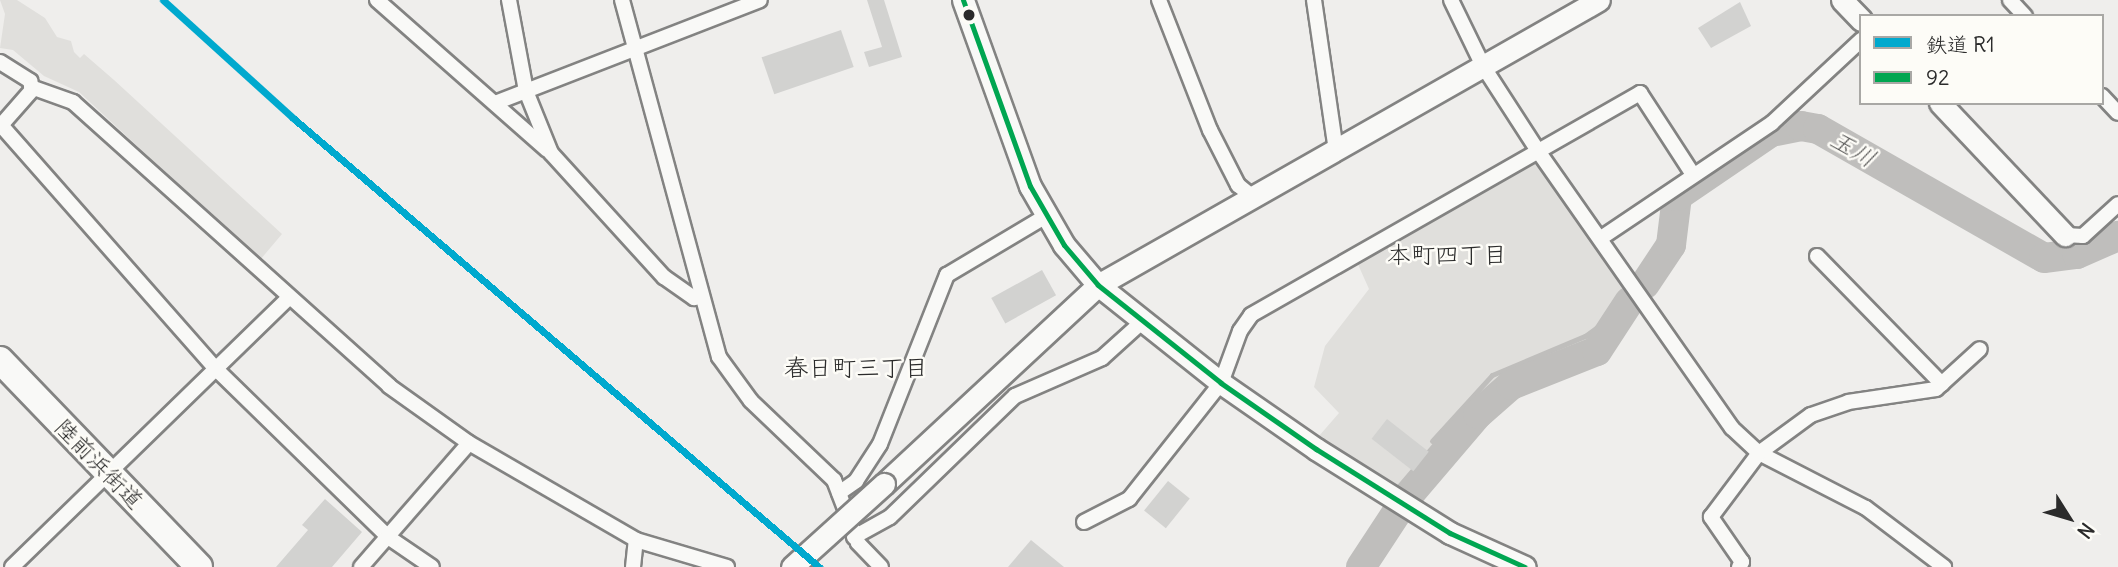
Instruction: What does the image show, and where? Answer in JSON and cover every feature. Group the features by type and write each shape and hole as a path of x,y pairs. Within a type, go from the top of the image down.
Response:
{"highway":[{"name":"陸前浜街道","path":"0,360 199,567"}],"street":[{"path":"377,0 551,153 664,277 694,298 699,295"},
{"path":"509,0 526,91 551,153"},
{"path":"622,0 639,47 699,295 719,357 733,381 834,480 854,537 881,567"},
{"path":"495,103 760,0"},
{"path":"963,0 1016,156 1046,216 1098,285 1221,383 1390,498 1525,567"},
{"path":"1159,0 1210,130 1238,185 1255,198"},
{"path":"1314,0 1336,150"},
{"path":"1451,0 1483,66 1538,151 1732,428 1759,453 1866,508 1944,567"},
{"path":"792,567 1098,285 1599,0"},
{"path":"1842,0 1859,18"},
{"path":"2010,0 2023,14"},
{"path":"1601,238 1692,173 1772,123 1859,42"},
{"path":"0,62 8,63 31,87 73,102 288,299 389,386 469,443 636,540 727,567"},
{"path":"31,87 30,96 1,124 215,368 388,537 432,567"},
{"path":"1084,522 1129,499 1221,383 1240,331 1251,315 1640,93 1692,173"},
{"path":"2104,98 2118,113"},
{"path":"1942,105 2065,235 2083,236 2118,204"},
{"path":"839,492 856,481 880,444 947,275 1046,216"},
{"path":"1817,256 1942,384"},
{"path":"12,567 288,299"},
{"path":"854,537 890,517 1016,396 1102,358 1143,321"},
{"path":"1739,567 1742,562 1711,517 1759,453 1811,415 1848,402 1942,384 1980,349"},
{"path":"361,567 469,443"},
{"path":"633,567 636,540"}],"shaded area":[{"path":"0,0 17,0 45,18 57,37 71,41 74,52 80,58 84,54 114,80 282,234 260,260 79,92 44,76 13,50 0,48 5,14"},
{"path":"1539,155 1629,281 1623,314 1606,344 1500,395 1407,497 1319,436 1339,413 1314,387 1325,346 1369,289 1356,260"}],"building":[{"path":"867,0 884,0 902,57 869,67 864,52 882,47"},
{"path":"1740,2 1751,26 1711,48 1698,28"},
{"path":"841,30 854,67 774,94 762,57"},
{"path":"1042,270 1056,295 1005,323 991,298"},
{"path":"1387,419 1429,452 1413,471 1372,439"},
{"path":"1168,481 1190,499 1166,528 1144,511"},
{"path":"325,499 362,532 332,567 276,567 308,530 302,525"},
{"path":"1031,540 1064,567 1008,567"}],"waterway":[{"name":"玉川","path":"1645,284 1671,245 1677,196 1771,132 1801,126 1818,129 2044,258 2077,254 2118,236"},
{"name":"玉川","path":"1361,567 1407,497 1478,414 1511,385 1597,351 1629,302"},
{"path":"1432,441 1492,375 1585,336 1600,325"}],"rail line":[{"name":"R1","path":"163,0 293,118 819,567"}],"transit line":[{"name":"92","path":"963,0 1030,186 1064,245 1098,285 1221,383 1316,449 1450,533 1525,567"}],"district":[{"name":"本町四丁目","path":"1447,255"},
{"name":"春日町三丁目","path":"856,368"}]}
